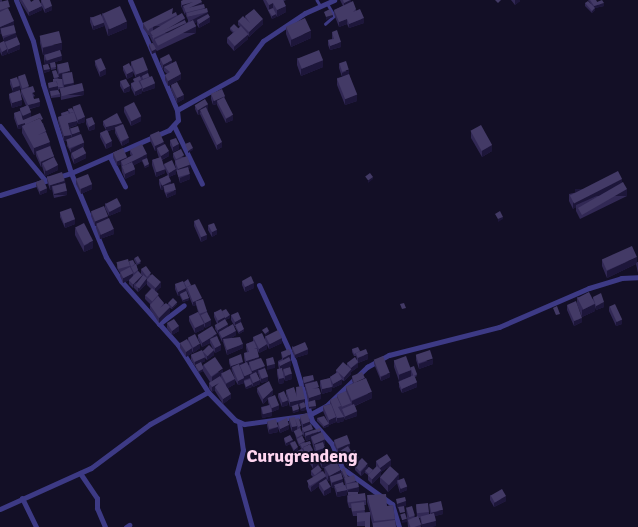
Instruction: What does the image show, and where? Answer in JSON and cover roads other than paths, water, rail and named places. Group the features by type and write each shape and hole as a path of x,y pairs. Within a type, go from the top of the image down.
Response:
{"street":[{"path":"16,0 33,41 43,84 72,174 106,257 121,282 159,324 181,344 208,392 239,422 243,450 238,473 252,527"},
{"path":"0,195 44,179 72,174 174,126 178,120 177,110 130,0"},
{"path":"177,110 236,78 263,41 334,0"},
{"path":"0,126 44,179"},
{"path":"174,126 202,184"},
{"path":"110,156 125,186"},
{"path":"239,422 278,421 309,414 326,406 367,367 389,355 498,327 589,288 621,278 638,277"},
{"path":"259,285 285,339 309,414 332,444 342,468 392,504 399,527"},
{"path":"159,324 184,305"},
{"path":"0,509 80,472 150,424 208,392"},
{"path":"80,472 97,498 97,508 105,527"},
{"path":"22,498 36,527"}],"lane":[{"path":"317,0 321,6"},
{"path":"325,24 334,16 327,4"}],"district":[{"name":"Curugrendeng","path":"302,456"}]}
